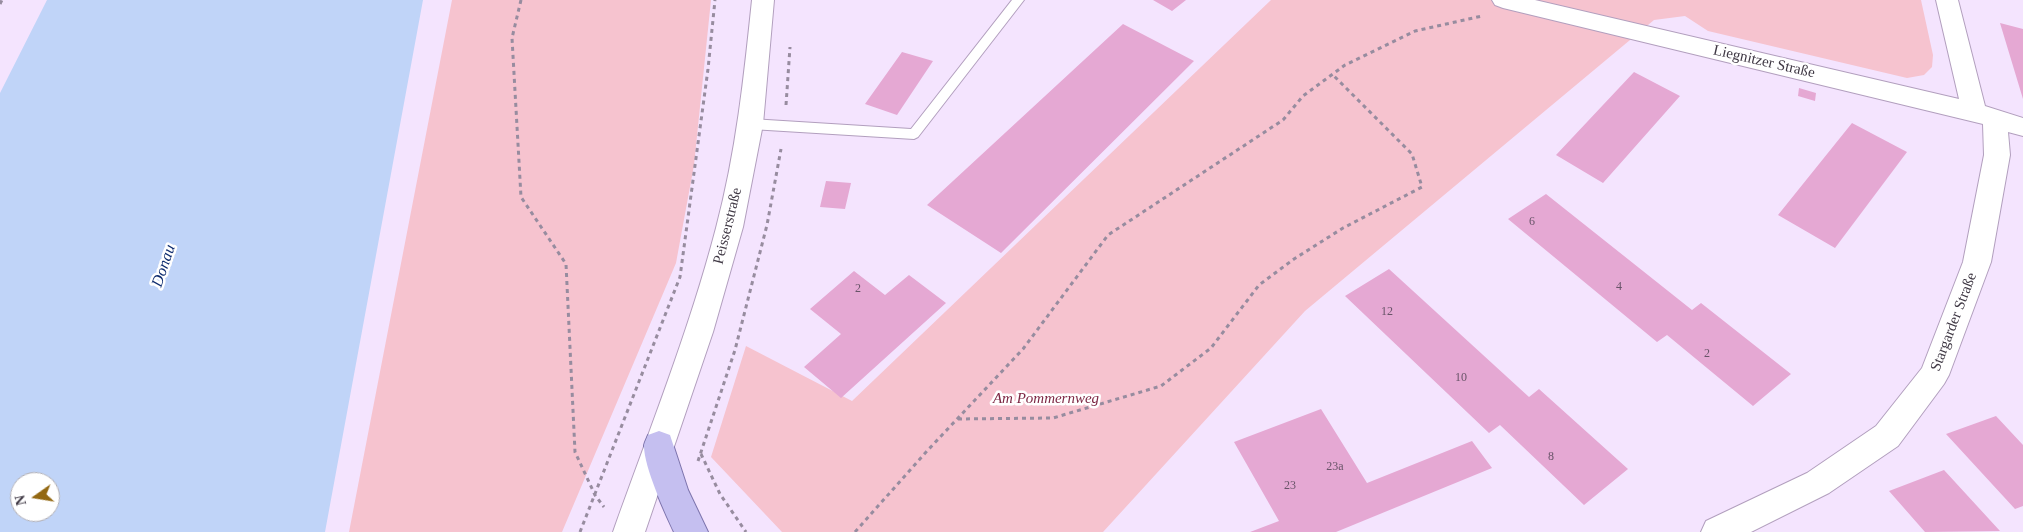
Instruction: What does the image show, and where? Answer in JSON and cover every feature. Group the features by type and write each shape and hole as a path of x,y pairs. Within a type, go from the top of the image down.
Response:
{"main road":[{"path":"659,445 666,478 678,510 692,532"}],"street":[{"name":"Peisserstraße","path":"629,532 699,332 727,236 751,124 763,0"},
{"name":"Liegnitzer Straße","path":"1503,0 2023,127"},
{"name":"Stargarder Straße","path":"1717,532 1818,483 1887,436 1934,375 1977,262 1997,156 1947,0"}],"lane":[{"path":"751,124 914,134 1018,0"}],"path":[{"path":"0,4 2,0"},
{"path":"521,0 512,38 521,197 566,264 575,452 595,495"},
{"path":"580,532 680,277 708,69 715,0"},
{"path":"856,532 1023,350 1108,235 1282,120 1304,96 1345,65 1415,31 1528,6"},
{"path":"958,419 1053,418 1162,386 1211,348 1259,285 1294,259 1343,228 1422,187 1412,154 1332,74"},
{"path":"702,454 714,486 730,512 746,532"}],"green space":[{"path":"452,0 711,0 694,165 676,263 562,532 349,532"},
{"name":"Am Pommernweg","path":"1271,0 1921,0 1933,55 1932,67 1924,75 1907,78 1708,31 1685,16 1654,20 1305,311 1103,532 782,532 711,457 746,346 852,401"}],"water":[{"name":"Donau","path":"47,0 423,0 325,532 0,532 0,93"}],"building":[{"path":"1153,0 1186,0 1172,11"},
{"path":"2000,23 2023,29 2023,99"},
{"path":"1123,24 1194,61 1001,253 927,205"},
{"path":"902,52 933,61 897,115 865,104"},
{"path":"1634,72 1680,96 1603,183 1556,155"},
{"path":"1799,88 1816,93 1815,101 1798,96"},
{"path":"1852,123 1907,152 1835,248 1778,215"},
{"path":"826,181 851,183 845,209 820,207"},
{"path":"1546,194 1692,310 1701,303 1791,374 1753,406 1667,335 1657,342 1508,219"},
{"path":"1389,269 1529,397 1539,389 1628,469 1584,505 1500,425 1489,433 1345,296"},
{"path":"854,271 885,295 909,275 946,303 841,398 804,367 841,334 810,309"},
{"path":"1321,409 1367,483 1472,441 1492,468 1336,532 1250,532 1279,521 1234,442"},
{"path":"1996,416 2023,445 2023,506 2015,509 1946,434"},
{"path":"1944,470 2000,531 1925,532 1889,491"}]}
